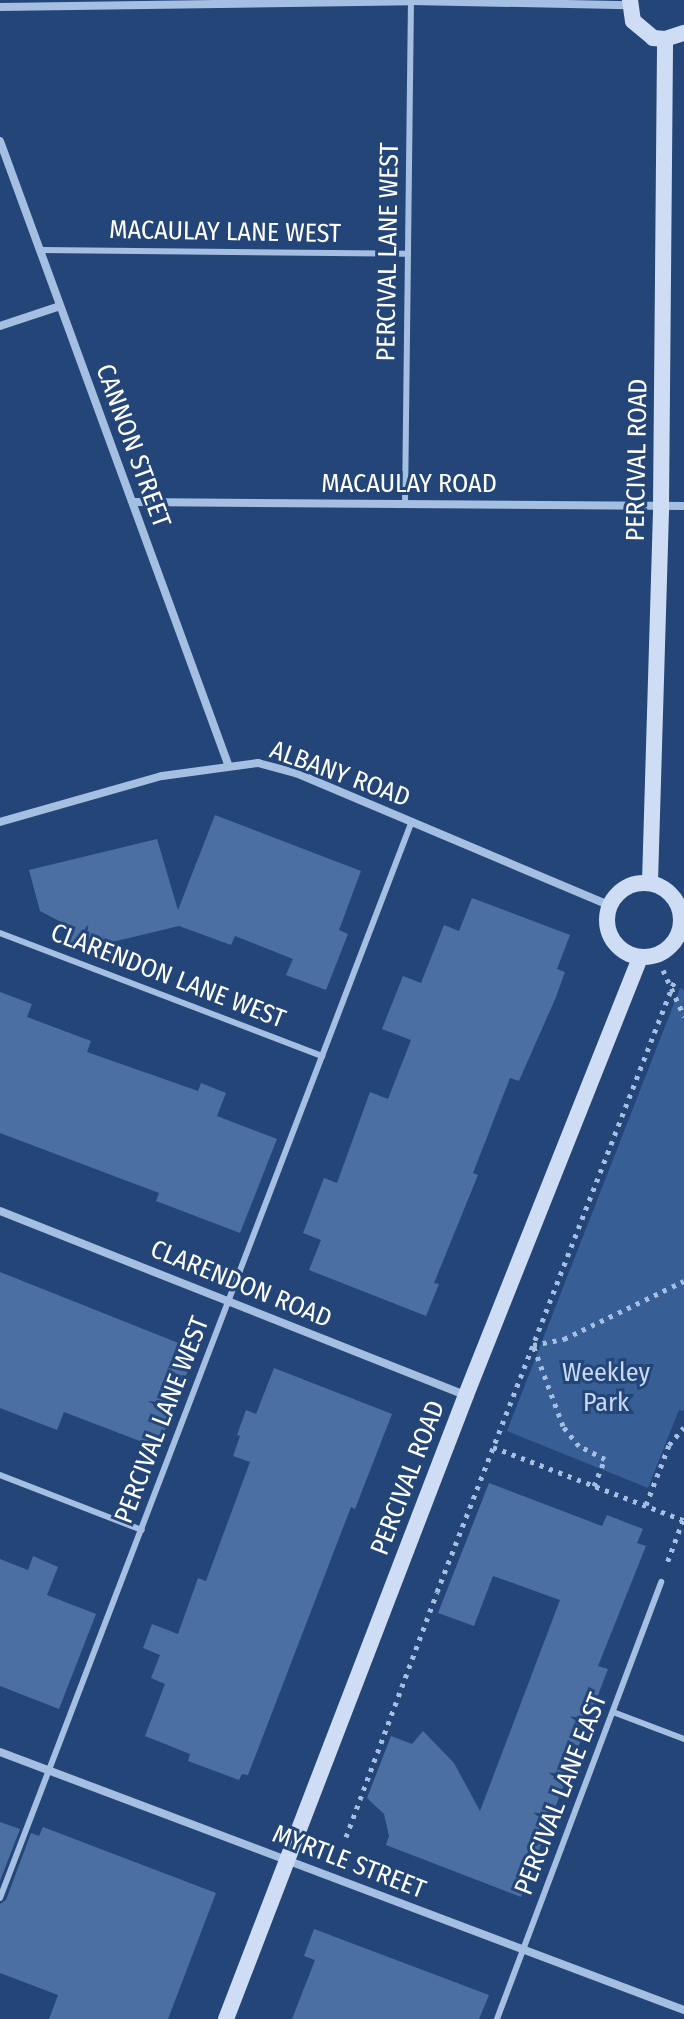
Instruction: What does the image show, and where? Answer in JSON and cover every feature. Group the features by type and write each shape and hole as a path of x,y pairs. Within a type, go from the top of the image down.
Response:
{"street":[{"path":"0,7 411,1 629,3 641,30 665,39 684,33"},
{"name":"PERCIVAL ROAD","path":"650,882 661,506 665,39"},
{"name":"CANNON STREET","path":"0,141 228,764"},
{"path":"0,326 60,306"},
{"name":"MACAULAY ROAD","path":"133,502 684,506"},
{"name":"ALBANY ROAD","path":"0,822 162,776 228,764 258,763 296,773 609,905"},
{"path":"650,882 670,892 678,903 681,937 668,949 648,956 628,953 613,940 608,928 609,905 628,886 650,882"},
{"name":"PERCIVAL ROAD","path":"226,2019 466,1395 648,956"},
{"name":"CLARENDON ROAD","path":"0,1211 466,1395"},
{"name":"MYRTLE STREET","path":"0,1752 684,2010"}],"lane":[{"name":"PERCIVAL LANE WEST","path":"405,504 411,1"},
{"name":"MACAULAY LANE WEST","path":"41,250 408,254"},
{"name":"PERCIVAL LANE WEST","path":"0,1898 412,821"},
{"name":"CLARENDON LANE WEST","path":"0,933 322,1056"},
{"path":"0,1475 142,1530"},
{"name":"PERCIVAL LANE EAST","path":"497,2019 661,1582"},
{"path":"613,1712 684,1739"}],"path":[{"path":"648,956 672,989 684,1016"},
{"path":"346,1837 493,1447 676,977"},
{"path":"533,1345 564,1339 684,1281"},
{"path":"533,1345 563,1426 579,1446 605,1459 594,1486"},
{"path":"646,1505 669,1445 684,1427"},
{"path":"493,1447 683,1520 661,1582"}],"green space":[{"name":"Weekley Park","path":"680,988 684,990 684,1411 679,1410 648,1488 507,1431"}],"building":[{"path":"215,815 361,871 339,930 348,934 326,990 286,975 293,959 235,936 231,945 179,926 87,948 69,944 65,924 40,911 29,870 157,839 178,910"},
{"path":"472,898 570,935 557,969 565,972 556,997 519,1081 510,1078 473,1173 478,1175 434,1283 439,1284 426,1316 309,1270 321,1240 303,1233 324,1178 337,1183 370,1092 388,1099 411,1040 382,1029 403,976 421,983 444,925 459,931"},
{"path":"0,992 32,1004 27,1017 91,1041 87,1052 198,1091 201,1083 226,1093 217,1116 277,1139 240,1233 156,1201 159,1193 0,1133"},
{"path":"0,1272 196,1350 158,1448 64,1412 57,1430 0,1408"},
{"path":"274,1368 392,1414 355,1509 351,1507 248,1775 242,1774 239,1780 188,1761 190,1754 145,1736 165,1684 151,1678 160,1655 143,1648 152,1624 178,1634 198,1578 206,1581 250,1462 233,1456 240,1436 237,1435 246,1410 256,1414"},
{"path":"489,1483 602,1526 607,1515 643,1529 637,1543 646,1546 598,1666 608,1669 521,1897 386,1845 389,1836 384,1814 367,1798 391,1736 412,1744 423,1731 454,1763 480,1811 560,1600 493,1576 474,1626 438,1613"},
{"path":"33,1556 58,1567 47,1595 96,1614 59,1709 0,1686 0,1559 28,1570"},
{"path":"0,1822 20,1829 0,1881"},
{"path":"43,1827 216,1893 168,2019 49,2019 58,1995 0,1973 0,1904 6,1900 31,1833 39,1836"},
{"path":"314,1929 489,1995 479,2019 292,2019 315,1960 304,1956"}]}
